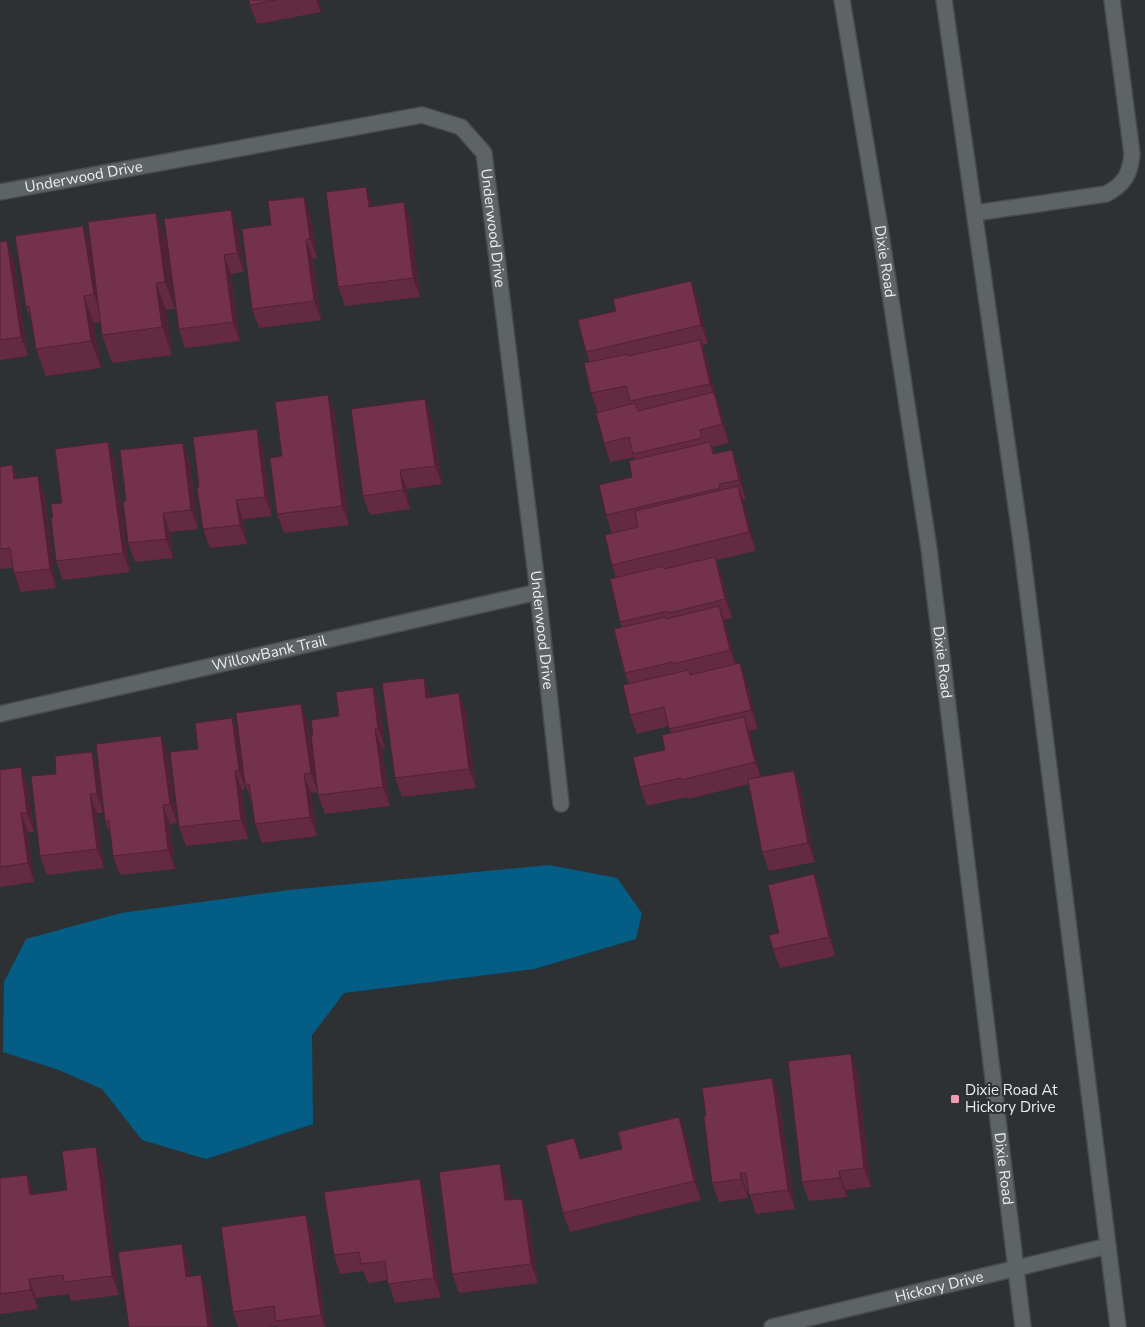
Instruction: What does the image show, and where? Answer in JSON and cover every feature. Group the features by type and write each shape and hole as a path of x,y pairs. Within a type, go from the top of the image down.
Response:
{"main road":[{"name":"Dixie Road","path":"842,0 880,228 929,549 1023,1327"},
{"path":"944,0 1021,541 1118,1327"},
{"path":"974,213 1106,194 1116,189 1125,180 1131,168 1132,154 1112,0"},
{"name":"Underwood Drive","path":"0,192 422,115 461,128 484,153 538,592 561,804"},
{"name":"WillowBank Trail","path":"0,714 538,592"},
{"name":"Hickory Drive","path":"772,1327 1108,1246"}],"shaded area":[{"path":"549,865 617,878 642,913 636,939 534,969 344,993 312,1035 313,1124 206,1159 142,1140 102,1089 59,1070 3,1052 4,982 26,939 121,913 289,890"}],"building":[{"path":"249,0 276,0 250,5"},
{"path":"366,187 369,207 404,202 413,278 338,287 326,192"},
{"path":"304,197 310,239 306,240 314,301 252,309 242,229 271,225 268,201"},
{"path":"231,210 237,253 224,255 233,322 179,329 164,219"},
{"path":"156,213 165,282 156,283 162,327 102,335 88,222"},
{"path":"83,226 94,294 84,296 91,341 36,349 29,306 26,307 15,236"},
{"path":"7,241 21,337 0,340 0,242"},
{"path":"691,281 701,325 586,352 578,320 616,311 613,299"},
{"path":"700,340 710,384 630,401 626,386 591,393 584,363 628,354 628,356"},
{"path":"714,392 722,424 700,430 702,438 633,454 629,437 604,443 596,413 635,403 638,411"},
{"path":"328,395 342,506 277,514 270,458 282,456 275,402"},
{"path":"425,399 435,466 400,470 403,490 363,496 351,409"},
{"path":"257,429 265,497 236,500 240,525 203,529 197,488 199,487 193,437"},
{"path":"108,442 123,553 56,561 51,504 62,503 55,449"},
{"path":"710,442 713,454 732,450 739,480 719,484 720,488 606,515 599,485 632,477 629,461"},
{"path":"183,443 191,510 163,513 166,539 128,543 123,501 126,501 120,450"},
{"path":"12,465 14,479 38,476 50,569 14,573 10,548 0,549 0,467"},
{"path":"738,486 749,532 612,565 605,535 638,527 635,511"},
{"path":"715,557 725,599 669,613 668,611 620,622 610,579 663,566 664,569"},
{"path":"719,606 730,650 625,673 614,629"},
{"path":"740,663 751,710 669,729 664,707 630,715 623,685 689,670 690,675"},
{"path":"424,678 426,698 459,693 469,769 395,778 382,683"},
{"path":"373,687 378,729 375,729 383,787 318,795 311,720 339,716 336,692"},
{"path":"301,704 311,773 304,774 310,817 255,824 249,784 245,784 236,713"},
{"path":"744,717 755,762 681,780 681,778 640,787 633,757 665,750 662,735"},
{"path":"232,718 239,770 235,771 241,820 179,827 170,752 198,749 195,723"},
{"path":"161,736 170,804 163,805 168,850 113,856 109,820 105,821 96,744"},
{"path":"92,752 97,794 90,794 97,849 40,856 31,776 56,774 55,756"},
{"path":"21,767 27,813 21,813 28,863 0,867 0,770"},
{"path":"794,771 808,843 762,852 748,779"},
{"path":"814,874 829,937 773,949 769,935 779,933 768,885"},
{"path":"851,1054 864,1168 839,1171 840,1178 802,1182 788,1061"},
{"path":"772,1078 788,1190 749,1195 746,1173 740,1173 741,1179 712,1183 702,1088"},
{"path":"679,1117 694,1181 563,1213 546,1145 574,1138 580,1159 622,1149 618,1132"},
{"path":"96,1147 112,1276 64,1282 63,1275 29,1279 31,1290 0,1294 0,1178 27,1175 30,1195 67,1190 62,1151"},
{"path":"500,1164 505,1200 522,1199 531,1264 452,1274 439,1172"},
{"path":"420,1179 434,1278 388,1284 385,1261 361,1264 359,1252 334,1255 324,1192"},
{"path":"306,1215 321,1315 276,1321 274,1306 233,1312 221,1227"},
{"path":"182,1244 186,1277 201,1275 208,1327 129,1327 118,1252"}],"place":[{"name":"Dixie Road At Hickory Drive","path":"955,1099"}]}
